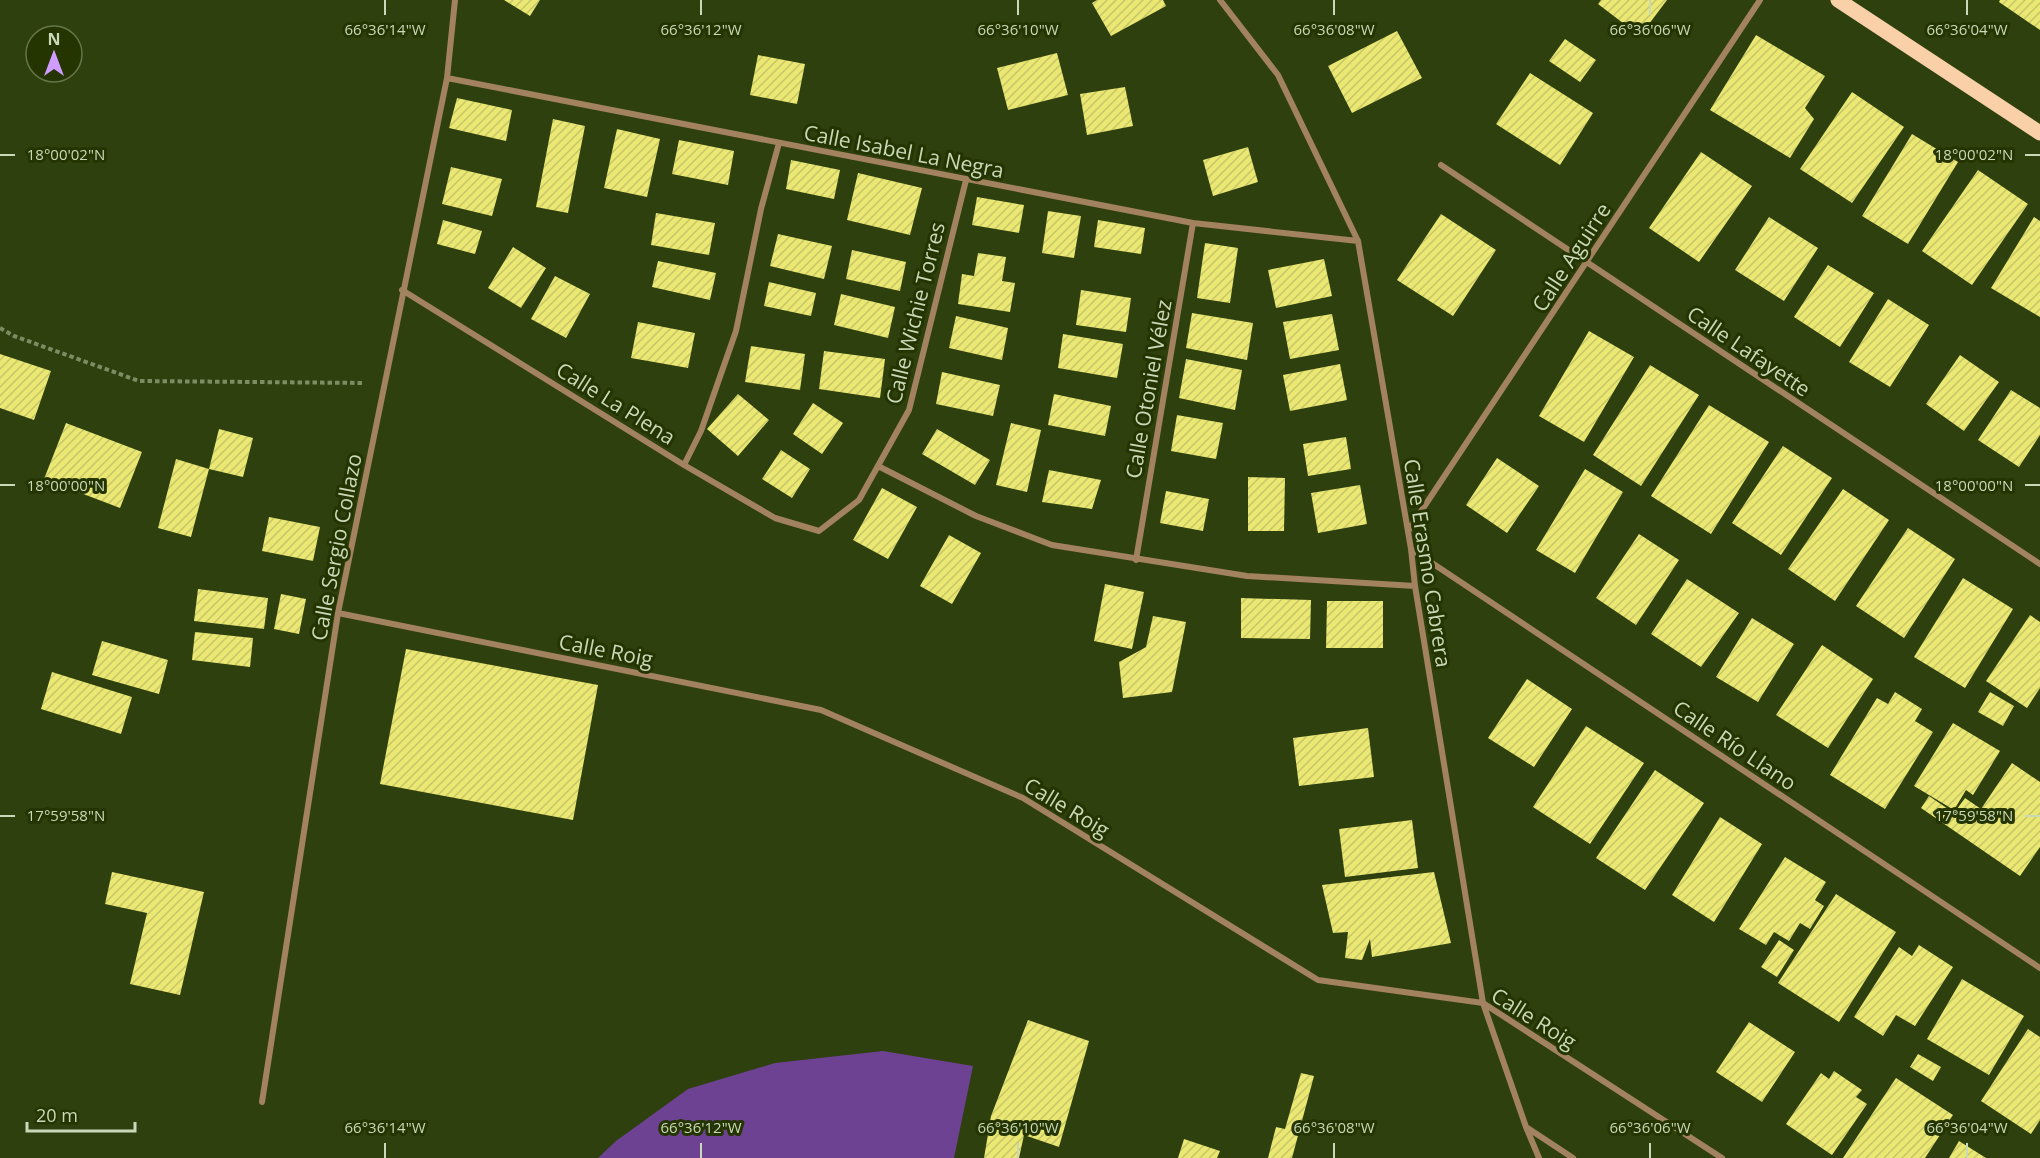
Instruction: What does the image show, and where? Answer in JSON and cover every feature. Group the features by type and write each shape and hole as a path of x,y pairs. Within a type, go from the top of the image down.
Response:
{"main road":[{"path":"1838,0 2040,133"}],"street":[{"name":"Calle Sergio Collazo","path":"262,1102 338,613 447,78 455,0"},
{"name":"Calle Erasmo Cabrera","path":"1220,0 1278,75 1358,241 1411,549 1415,586 1483,1003 1539,1158"},
{"name":"Calle Aguirre","path":"1408,531 1760,0"},
{"name":"Calle Isabel La Negra","path":"447,78 1193,223 1358,241"},
{"path":"684,465 701,431 736,331 761,209 780,142"},
{"name":"Calle Lafayette","path":"1441,165 2040,564"},
{"name":"Calle Wichie Torres","path":"819,531 859,500 909,410 966,180"},
{"name":"Calle Otoniel Vélez","path":"1136,560 1193,223"},
{"name":"Calle La Plena","path":"402,290 684,465 775,518 819,531"},
{"path":"878,466 976,516 1052,545 1247,576 1415,586"},
{"name":"Calle Río Llano","path":"1411,549 2040,968"},
{"name":"Calle Roig","path":"338,613 821,710 1023,798 1318,980 1483,1003 1722,1158"},
{"path":"1526,1127 1573,1158"}],"path":[{"path":"0,328 14,336 139,381 384,383"}],"shaded area":[{"path":"883,1051 973,1066 954,1158 598,1158 616,1141 688,1089 775,1063"}],"building":[{"path":"504,0 540,0 530,16"},
{"path":"1097,0 1163,0 1166,6 1111,36 1092,3"},
{"path":"1601,0 1667,0 1640,36 1598,4"},
{"path":"2000,0 2040,0 2040,30 1999,2"},
{"path":"1397,31 1422,78 1352,113 1328,66"},
{"path":"1756,35 1825,76 1805,108 1814,119 1790,158 1710,110"},
{"path":"1565,39 1596,60 1580,82 1549,61"},
{"path":"1057,53 1068,95 1008,110 997,68"},
{"path":"758,55 805,64 797,104 750,95"},
{"path":"1530,73 1593,113 1560,165 1496,124"},
{"path":"1125,87 1133,126 1087,135 1080,94"},
{"path":"1852,92 1904,127 1852,203 1800,169"},
{"path":"457,98 512,110 506,141 449,128"},
{"path":"553,119 585,126 568,213 536,207"},
{"path":"617,129 660,139 647,197 604,188"},
{"path":"1912,134 1958,162 1908,244 1862,216"},
{"path":"679,140 734,151 728,185 672,174"},
{"path":"1248,147 1258,182 1213,196 1203,160"},
{"path":"1701,152 1752,186 1699,262 1649,228"},
{"path":"791,160 840,170 834,199 786,189"},
{"path":"451,167 502,179 492,216 442,204"},
{"path":"1978,170 2028,204 1972,285 1922,251"},
{"path":"858,173 922,188 910,235 847,220"},
{"path":"977,197 1024,205 1019,233 972,225"},
{"path":"1048,211 1081,216 1074,258 1042,253"},
{"path":"656,213 715,223 709,255 651,245"},
{"path":"1441,214 1496,250 1453,316 1397,280"},
{"path":"1769,217 1818,248 1784,301 1735,270"},
{"path":"2034,217 2040,221 2040,317 1991,288"},
{"path":"443,220 482,231 475,254 437,244"},
{"path":"1098,220 1145,228 1141,254 1094,247"},
{"path":"778,234 832,246 824,279 770,266"},
{"path":"1205,243 1238,248 1230,303 1197,298"},
{"path":"513,247 546,268 521,308 488,288"},
{"path":"852,250 906,262 900,291 846,279"},
{"path":"978,253 1006,257 1002,281 1015,283 1010,312 958,304 962,274 974,276"},
{"path":"1324,259 1332,296 1276,308 1268,270"},
{"path":"658,261 716,273 710,300 652,287"},
{"path":"1828,265 1874,293 1840,347 1794,317"},
{"path":"555,276 590,294 566,338 531,319"},
{"path":"769,282 816,293 811,316 764,306"},
{"path":"1081,290 1131,298 1126,332 1076,325"},
{"path":"841,294 895,307 888,338 834,325"},
{"path":"1888,299 1929,325 1890,387 1849,362"},
{"path":"1192,313 1253,323 1247,360 1186,348"},
{"path":"1332,314 1339,350 1290,359 1283,322"},
{"path":"956,316 1008,328 1002,360 949,348"},
{"path":"638,322 695,333 688,368 631,358"},
{"path":"1589,331 1634,357 1584,442 1539,416"},
{"path":"1063,334 1123,344 1117,378 1058,368"},
{"path":"751,346 805,354 800,390 745,382"},
{"path":"824,351 885,359 880,398 819,389"},
{"path":"0,354 51,371 34,420 0,408"},
{"path":"1960,355 1999,382 1964,431 1926,404"},
{"path":"1186,359 1242,370 1235,410 1179,398"},
{"path":"1340,364 1347,400 1290,411 1283,375"},
{"path":"1650,365 1699,395 1641,486 1593,455"},
{"path":"942,372 1000,385 993,416 936,404"},
{"path":"2011,390 2040,408 2040,435 2019,467 1978,440"},
{"path":"738,394 769,420 738,456 707,429"},
{"path":"1054,394 1111,406 1105,436 1048,425"},
{"path":"813,403 843,423 822,454 793,434"},
{"path":"1709,405 1769,442 1711,534 1651,496"},
{"path":"1177,415 1223,423 1216,459 1171,451"},
{"path":"66,423 142,452 120,508 44,479"},
{"path":"1011,423 1041,430 1027,492 996,485"},
{"path":"219,429 253,438 243,477 209,469"},
{"path":"937,429 990,460 975,485 922,454"},
{"path":"1346,437 1351,469 1308,476 1303,444"},
{"path":"1783,446 1832,478 1781,555 1732,523"},
{"path":"781,450 810,469 792,498 762,479"},
{"path":"1497,458 1539,486 1507,533 1466,505"},
{"path":"176,459 209,469 191,537 158,528"},
{"path":"1585,469 1623,492 1575,573 1536,550"},
{"path":"1049,470 1101,480 1092,509 1042,502"},
{"path":"1248,477 1285,478 1284,531 1248,531"},
{"path":"1360,485 1367,524 1318,533 1311,493"},
{"path":"882,488 917,507 888,559 853,540"},
{"path":"1843,489 1889,520 1835,601 1788,569"},
{"path":"1166,491 1209,499 1203,531 1160,523"},
{"path":"269,517 320,527 313,561 262,551"},
{"path":"1908,528 1955,559 1904,638 1856,606"},
{"path":"1639,534 1679,560 1636,625 1596,598"},
{"path":"949,535 981,553 952,604 920,586"},
{"path":"1963,578 2013,609 1965,688 1914,657"},
{"path":"1687,579 1739,613 1701,667 1651,634"},
{"path":"1105,584 1144,592 1132,649 1094,641"},
{"path":"198,589 268,598 264,629 194,621"},
{"path":"281,594 306,599 299,634 274,629"},
{"path":"1241,598 1311,600 1310,639 1241,638"},
{"path":"1327,601 1383,601 1383,648 1326,648"},
{"path":"2030,615 2040,622 2040,688 2027,708 1986,681"},
{"path":"1153,616 1186,622 1172,692 1123,698 1119,662 1146,647"},
{"path":"1752,618 1794,644 1758,702 1716,677"},
{"path":"195,632 253,638 250,667 192,660"},
{"path":"102,641 168,660 159,694 92,675"},
{"path":"1822,645 1873,679 1828,748 1776,715"},
{"path":"406,649 598,685 573,820 380,784"},
{"path":"52,672 132,697 121,734 41,709"},
{"path":"1527,679 1572,709 1534,767 1488,738"},
{"path":"1895,692 1922,709 1915,721 1933,732 1885,809 1830,775 1877,698 1888,704"},
{"path":"1990,692 2014,706 2003,726 1978,712"},
{"path":"1953,723 2000,751 1973,795 1966,790 1954,810 1914,786"},
{"path":"1586,726 1644,763 1590,844 1533,807"},
{"path":"1368,728 1374,777 1299,786 1293,738"},
{"path":"2012,763 2040,782 2040,847 2020,876 1921,808 1929,796 1954,813 1965,798 1981,809"},
{"path":"1655,770 1704,803 1645,890 1596,858"},
{"path":"1720,817 1762,844 1714,922 1672,895"},
{"path":"1412,820 1418,868 1345,877 1339,829"},
{"path":"1785,857 1826,882 1815,900 1824,906 1810,929 1800,923 1789,941 1774,932 1766,945 1739,929"},
{"path":"112,872 204,892 180,995 130,984 147,913 105,904"},
{"path":"1434,872 1451,943 1372,957 1370,939 1362,960 1345,958 1348,932 1333,933 1322,885"},
{"path":"1836,894 1896,932 1839,1022 1778,983"},
{"path":"1779,940 1794,950 1777,977 1761,967"},
{"path":"1919,945 1953,967 1915,1026 1896,1015 1883,1036 1854,1017 1899,947 1912,956"},
{"path":"1962,979 2024,1016 1989,1075 1927,1039"},
{"path":"1028,1020 1089,1041 1059,1147 1024,1135 1019,1158 984,1158 991,1116"},
{"path":"1749,1022 1795,1052 1762,1102 1716,1072"},
{"path":"2028,1029 2040,1037 2040,1120 2031,1134 1981,1101"},
{"path":"1918,1054 1941,1067 1933,1081 1910,1067"},
{"path":"1834,1071 1862,1090 1856,1097 1867,1104 1832,1155 1786,1124 1821,1073 1829,1079"},
{"path":"1301,1073 1314,1076 1292,1158 1268,1158 1276,1127 1285,1129"},
{"path":"1896,1078 1953,1115 1925,1158 1843,1158"},
{"path":"1184,1139 1220,1151 1217,1158 1178,1158"},
{"path":"1959,1141 1986,1158 1949,1158"}]}
